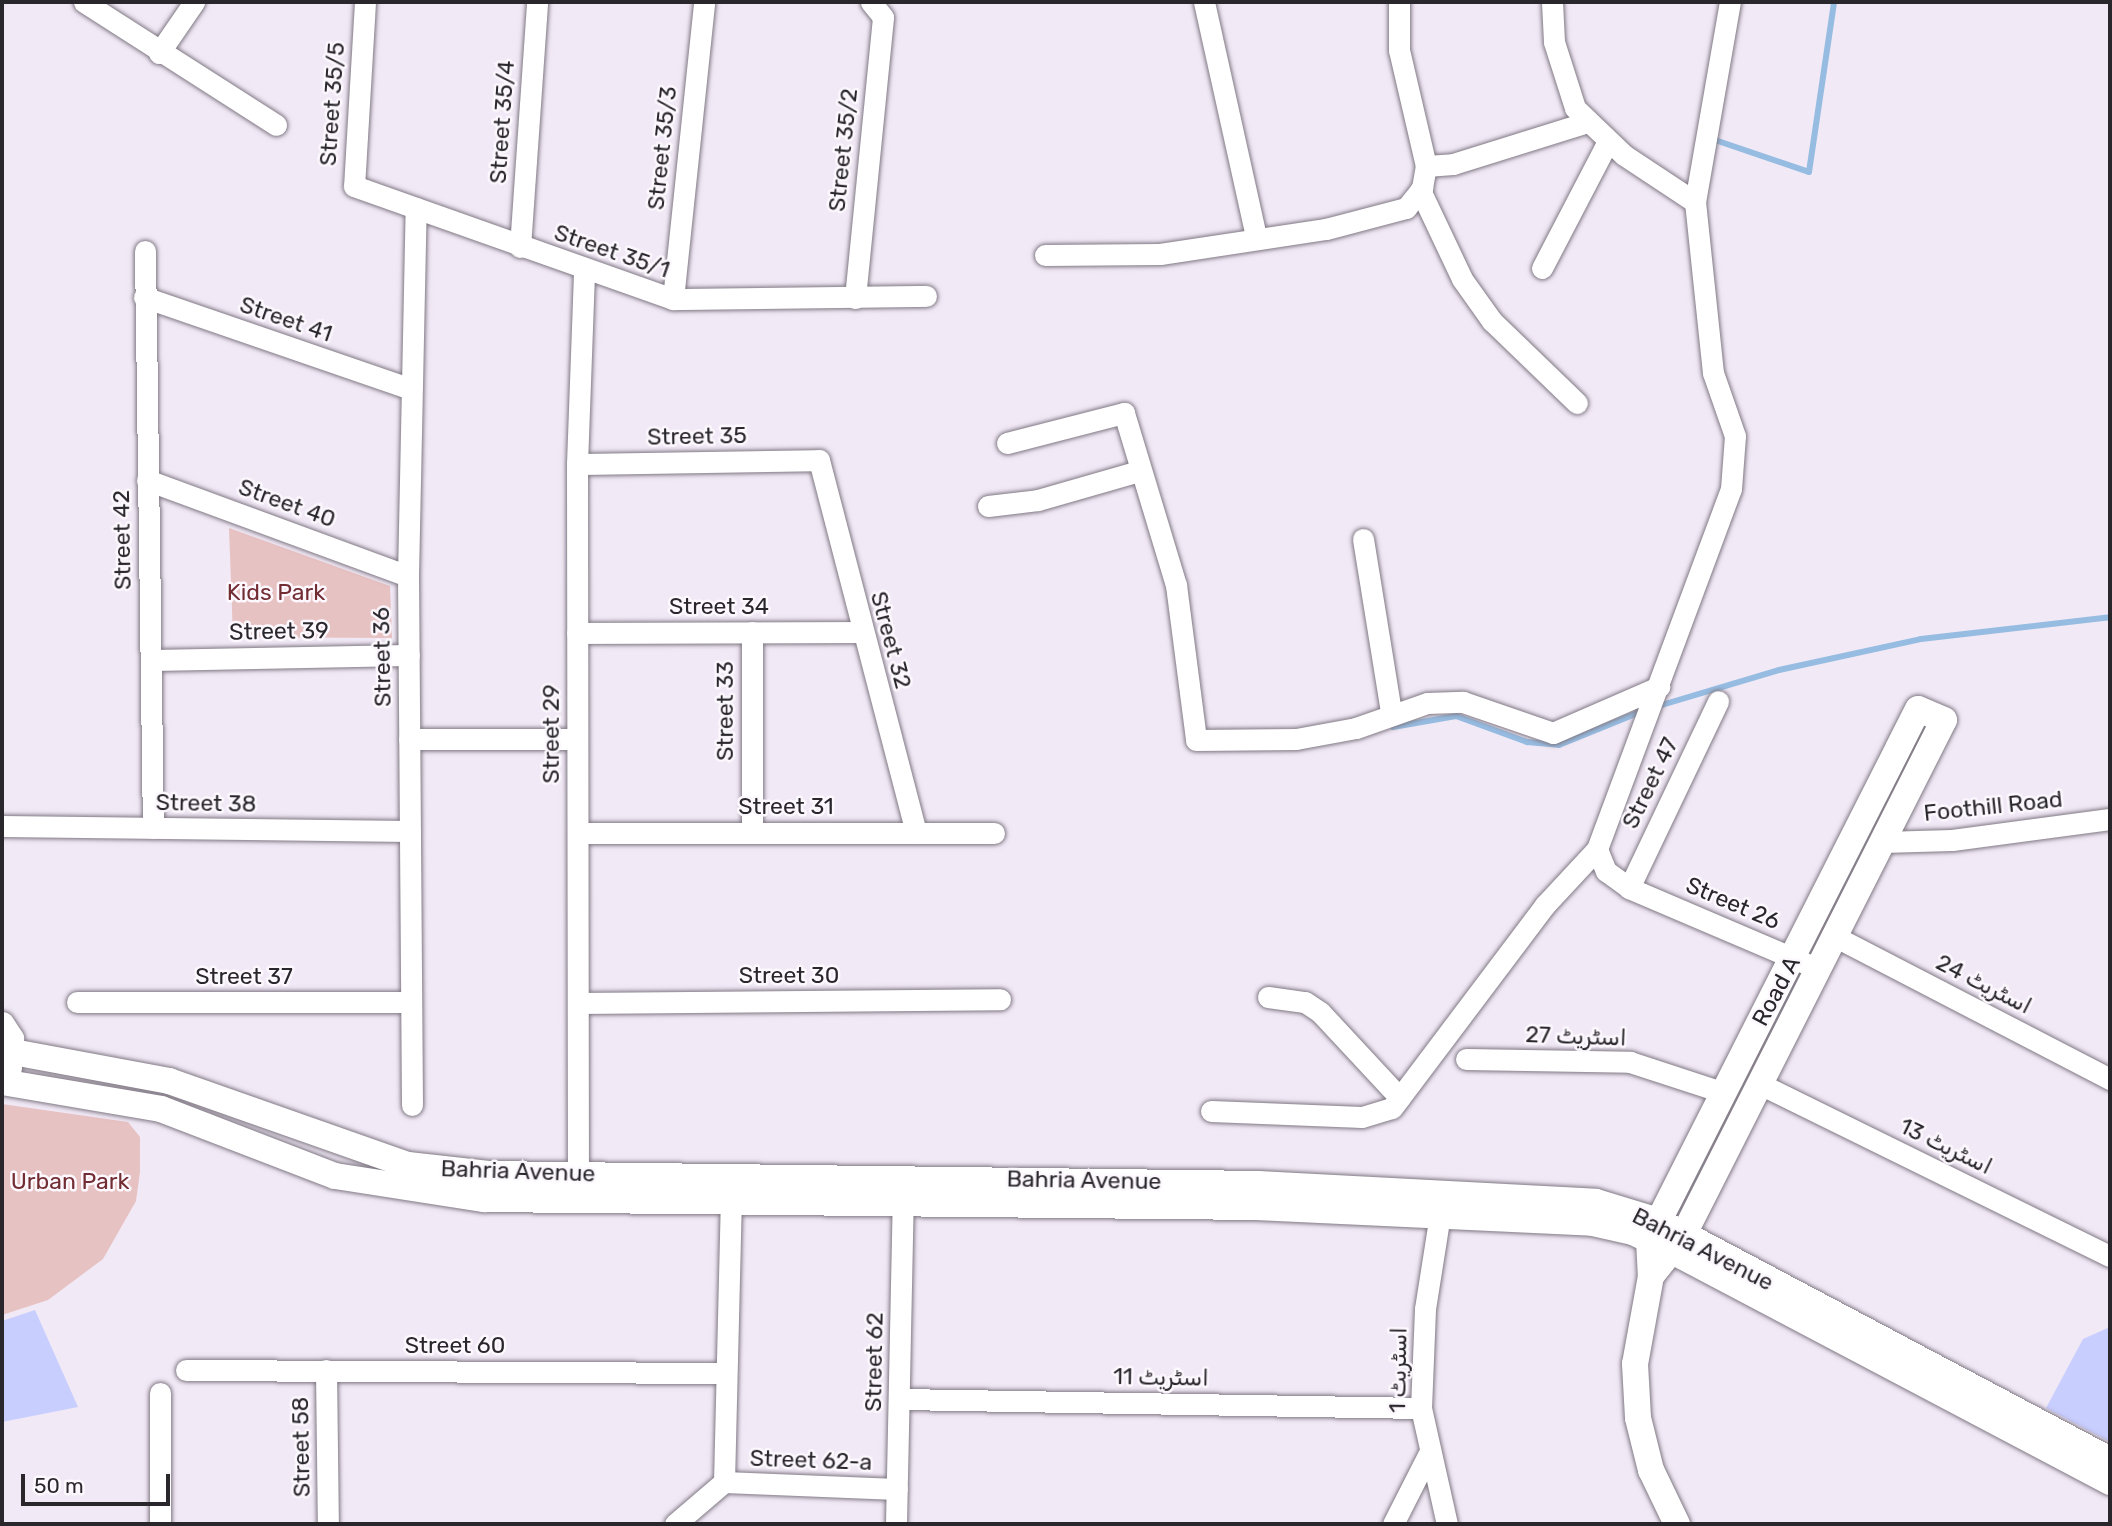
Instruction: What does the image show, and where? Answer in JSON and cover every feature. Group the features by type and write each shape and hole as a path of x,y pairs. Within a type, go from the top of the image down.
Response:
{"street":[{"path":"84,2 159,53 276,125"},
{"path":"159,53 194,2"},
{"name":"Street 35/5","path":"365,2 354,186 416,208"},
{"name":"Street 35/4","path":"520,247 537,2"},
{"name":"Street 35/3","path":"673,299 704,2"},
{"path":"1204,2 1256,236"},
{"path":"1045,255 1160,254 1256,236 1326,229 1406,208 1420,190 1426,166 1399,50 1399,2"},
{"path":"1552,2 1565,88 1588,122 1608,141 1695,202"},
{"path":"1211,1111 1362,1117 1392,1108 1545,905 1597,849 1731,489 1735,436 1713,373 1695,202 1730,2"},
{"name":"Street 35/2","path":"855,298 875,5"},
{"path":"1426,166 1453,164 1588,122"},
{"path":"1542,268 1608,141"},
{"path":"1420,190 1462,279 1492,321 1577,403"},
{"name":"Street 35/1","path":"416,208 584,270 673,299 926,296"},
{"name":"Street 36","path":"412,1105 408,576 416,208"},
{"name":"Street 42","path":"145,251 153,828"},
{"name":"Street 29","path":"578,1186 577,464 584,270"},
{"name":"Street 41","path":"144,297 411,389"},
{"path":"1007,443 1124,413 1188,643 1192,736 1219,743 1296,739 1356,728 1391,712 1464,702 1553,733 1657,692"},
{"name":"Street 35","path":"577,464 819,460"},
{"name":"Street 32","path":"819,460 916,833"},
{"path":"988,506 1038,500 1139,471"},
{"name":"Street 40","path":"147,480 408,576"},
{"path":"1363,539 1391,712"},
{"name":"Street 33","path":"752,632 752,832"},
{"name":"Street 34","path":"577,633 862,632"},
{"name":"Street 39","path":"151,660 409,655"},
{"name":"Street 47","path":"1629,888 1718,701"},
{"name":"Road A","path":"1651,1276 1678,1244 1758,1083 1806,963 1918,709 1944,720 1834,936 1806,963 1722,1092 1654,1231 1651,1276 1635,1364 1638,1418 1651,1470 1677,1524"},
{"path":"410,739 577,739"},
{"name":"Foothill Road","path":"1882,842 1952,840 2110,819"},
{"name":"Street 38","path":"2,826 410,831"},
{"name":"Street 31","path":"578,833 994,833"},
{"name":"Street 26","path":"1597,849 1606,871 1629,888 1806,963"},
{"name":"اسٹریٹ 24","path":"1834,936 2110,1079"},
{"path":"1268,997 1305,1002 1320,1012 1400,1098"},
{"name":"Street 30","path":"578,1003 1000,999"},
{"name":"Street 37","path":"77,1002 411,1002"},
{"path":"2,1025 13,1052 2,1081"},
{"name":"Bahria Avenue","path":"13,1052 169,1082 408,1165 578,1186 731,1200 903,1200 1440,1214 1593,1223 1654,1231"},
{"name":"اسٹریٹ 27","path":"1466,1059 1630,1062 1722,1092"},
{"name":"Bahria Avenue","path":"2,1081 161,1109 276,1151 335,1176 405,1191 578,1186 1258,1184 1596,1202 1678,1244 2110,1482"},
{"name":"اسٹریٹ 13","path":"1758,1083 2110,1256"},
{"path":"676,1524 724,1482 724,1373 731,1200"},
{"name":"Street 62","path":"896,1524 903,1200"},
{"name":"اسٹریٹ 1","path":"1440,1214 1425,1310 1421,1408 1447,1524"},
{"name":"Bahria Avenue","path":"1678,1244 2110,1460"},
{"name":"Street 60","path":"186,1370 724,1373"},
{"name":"Street 58","path":"326,1370 328,1524"},
{"path":"160,1393 160,1524"},
{"name":"اسٹریٹ 11","path":"900,1399 1421,1408"},
{"path":"1393,1524 1429,1453"},
{"name":"Street 62-a","path":"724,1482 897,1489"}],"green space":[{"name":"Kids Park","path":"229,528 390,586 392,638 233,637"},
{"name":"Urban Park","path":"2,1104 128,1122 140,1137 140,1172 136,1201 103,1259 48,1300 2,1315"}],"building":[{"path":"35,1310 78,1407 2,1422 2,1321"},
{"path":"2110,1327 2110,1442 2046,1408 2083,1339"}],"waterway":[{"path":"1715,140 1809,172 1834,2"},
{"path":"1655,707 1779,670 1921,639 2110,617"},
{"path":"1393,727 1456,716 1527,742 1559,745 1645,710"}]}
